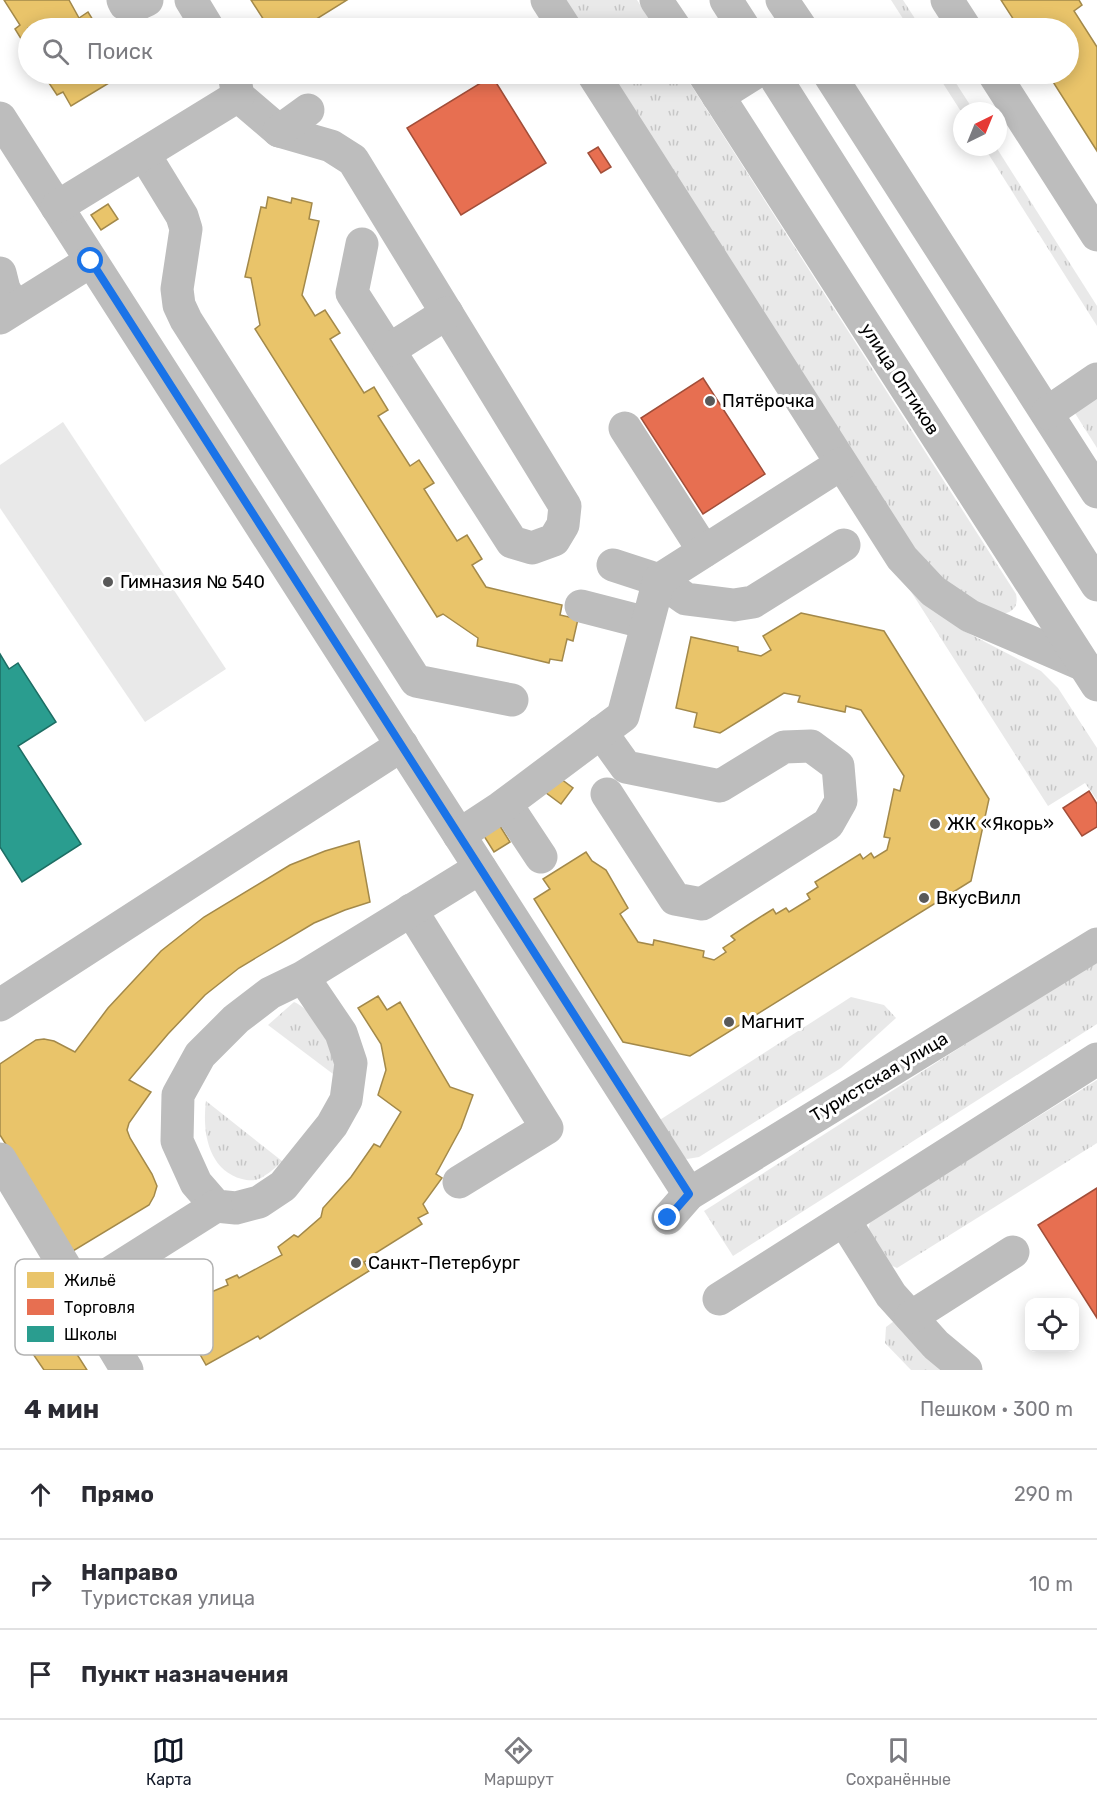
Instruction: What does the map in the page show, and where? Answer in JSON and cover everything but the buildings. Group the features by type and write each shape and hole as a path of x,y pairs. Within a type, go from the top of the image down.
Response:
{"street":[{"path":"123,0 125,4 134,6 147,0"},
{"path":"191,0 202,18"},
{"path":"547,0 559,18"},
{"path":"656,0 668,18"},
{"path":"726,0 738,18"},
{"path":"782,0 794,18"},
{"path":"946,0 958,18"},
{"path":"599,84 902,558 933,591 970,616 1091,675"},
{"path":"779,84 1097,585"},
{"path":"835,84 1097,492"},
{"path":"1000,84 1097,235"},
{"path":"57,207 144,154 236,85 279,131 331,146 353,160 566,506 563,525 554,540 532,548 512,542 352,293 362,244"},
{"name":"улица Оптиков","path":"711,85 1091,675"},
{"path":"279,131 308,110"},
{"path":"0,118 480,868 303,977 270,993 236,1020 200,1055 178,1095 177,1141 196,1183 216,1206"},
{"path":"144,154 182,216 186,229 177,289 179,305 186,320 416,681 512,700"},
{"path":"0,273 8,313 91,261"},
{"path":"389,350 447,313"},
{"path":"1047,413 1097,379"},
{"path":"624,428 704,552"},
{"path":"459,835 506,804 623,716 658,580 841,464"},
{"path":"613,565 658,580 686,599 734,605 753,602 844,545"},
{"path":"581,606 647,623"},
{"path":"567,757 607,794 675,899 702,904 828,824 841,801 838,766 811,746 784,747 720,786 626,767 601,732"},
{"path":"0,1005 402,745"},
{"path":"607,794 626,767"},
{"path":"506,804 542,857"},
{"name":"Туристская улица","path":"480,868 678,1206 1097,944"},
{"path":"411,910 547,1128 459,1182"},
{"path":"132,1259 216,1206 236,1208 259,1202 283,1186 332,1125 346,1100 351,1064 341,1033 303,977"},
{"path":"719,1299 1097,1059"},
{"path":"1,1163 60,1259"},
{"path":"844,1220 891,1295 936,1346 966,1370"},
{"path":"911,1317 1013,1252"},
{"path":"118,1355 127,1370"}],"green space":[{"path":"562,0 637,0 649,18 574,18"},
{"path":"891,0 903,0 915,18 903,18"},
{"path":"615,84 690,84 1016,594 1015,606 1011,611 998,615 942,581 910,547"},
{"path":"943,84 956,84 968,102 955,102"},
{"path":"990,156 1002,156 1097,306 1097,326"},
{"path":"1097,393 1097,448 1073,410"},
{"path":"63,422 226,669 145,722 0,508 0,465"},
{"path":"910,590 962,630 1041,671 1058,688 1097,748 1097,800 1085,783 1048,806"},
{"path":"1097,960 1097,1024 733,1256 704,1211"},
{"path":"851,997 884,1005 896,1018 841,1068 699,1157 687,1159 676,1153 655,1123"},
{"path":"294,1002 315,1018 331,1039 337,1077 268,1025"},
{"path":"1097,1080 1097,1143 897,1268 886,1263 868,1233 870,1221"},
{"path":"206,1101 282,1161 267,1174 253,1180 242,1179 221,1167 210,1148 207,1136"},
{"path":"901,1316 959,1370 911,1370 885,1343 886,1327"}],"place":[{"name":"Пятёрочка","path":"710,401"},
{"name":"Гимназия № 540","path":"108,582"},
{"name":"ЖК «Якорь»","path":"935,824"},
{"name":"ВкусВилл","path":"924,898"},
{"name":"Магнит","path":"729,1022"},
{"name":"Санкт-Петербург","path":"356,1263"}],"route":[{"path":"91,261 689,1194 668,1218"}]}
